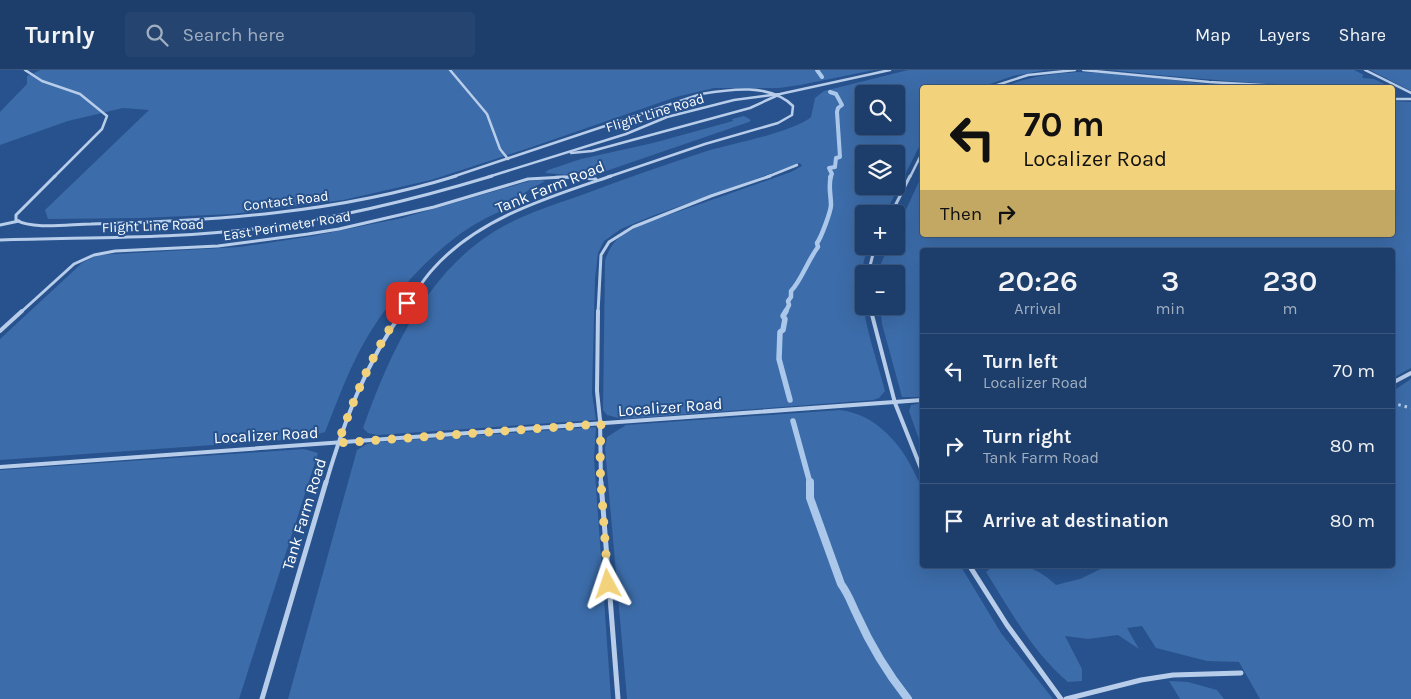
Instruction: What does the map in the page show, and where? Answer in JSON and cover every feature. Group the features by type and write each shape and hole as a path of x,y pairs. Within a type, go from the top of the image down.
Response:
{"lane":[{"path":"0,225 19,221 16,220 16,215 102,129 107,116 85,97 67,88 32,76 25,70"},
{"path":"450,70 487,114 500,149 508,159"},
{"name":"Flight Line Road","path":"0,240 172,236 295,224 345,215 412,200 566,153 626,134 666,117 734,100 780,94 890,70"},
{"path":"997,85 1028,75 1075,70"},
{"path":"1083,70 1266,85"},
{"path":"1365,70 1411,93"},
{"name":"Contact Road","path":"19,221 36,226 210,220 284,212 394,194 508,159 700,94 733,91 780,94"},
{"name":"Flight Line Road","path":"566,153 592,151 750,108 780,94"},
{"name":"Tank Farm Road","path":"262,699 338,443 359,386 399,314 433,269 471,237 501,219 546,199 600,179 784,120 792,115 794,109 791,102 780,94"},
{"path":"1395,99 1411,99"},
{"path":"895,205 920,157"},
{"path":"618,699 600,467 601,424 597,391 600,264 604,248 624,232 651,219 786,171 797,165"},
{"name":"East Perimeter Road","path":"0,331 74,264 94,255 115,251 218,246 308,234 416,212 528,179 564,177 600,179"},
{"path":"872,315 895,403 920,466"},
{"path":"1395,381 1411,373"},
{"name":"Localizer Road","path":"0,467 920,400"},
{"path":"971,568 1007,625 1061,699"},
{"path":"1066,699 1141,680 1173,676 1240,674"}],"path":[{"path":"1395,404 1411,408"}],"shaded area":[{"path":"41,70 874,70 779,88 714,88 676,97 431,180 343,200 233,214 141,218 48,219 45,210 149,110 123,108 68,121 0,145 0,112 27,84 27,76"},
{"path":"908,70 1045,70 1013,76 987,85 920,85 920,145 905,175 905,145 855,145 855,195 895,195 890,205 855,205 855,255 866,255 863,265 855,265 855,315 865,315 885,391 879,398 873,400 622,419 607,415 603,410 605,260 615,241 643,224 791,172 802,166 800,163 652,216 621,229 604,241 598,253 595,279 592,393 596,420 378,435 368,433 363,428 384,374 397,347 427,296 445,273 489,235 533,212 707,151 790,128 811,117 815,98 824,91"},
{"path":"1111,70 1354,70 1364,75 1362,76 1363,78 1374,79 1387,85 1298,85"},
{"path":"1370,70 1411,70 1411,91"},
{"path":"1077,72 1112,73 1217,85 1009,85 1057,74"},
{"path":"1395,101 1411,102 1411,368 1395,377 1395,248 920,248 920,397 902,397 882,324 881,315 905,315 905,265 880,265 885,255 905,255 905,212 920,179 920,237 1395,237"},
{"path":"744,116 751,120 606,171 584,176 545,173 548,170 581,159 653,143 733,121 732,119"},
{"path":"530,181 545,181 517,197 521,202 482,220 444,246 401,290 365,340 325,432 300,439 0,460 0,339 82,263 98,255 240,247 313,236 402,218"},
{"path":"1411,379 1411,699 1260,699 1239,662 1207,661 1156,648 1142,626 1127,628 1139,649 1118,635 1088,639 1065,636 1082,669 1082,681 1068,682 1055,671 1033,644 986,572 991,568 1033,569 1040,572 1056,585 1080,579 1103,568 1395,568 1395,390"},
{"path":"920,403 920,442 909,411 911,405"},
{"path":"840,410 865,417 894,441 902,451 920,483 920,568 962,568 1001,633 1053,699 627,699 605,448 607,437 626,425"},
{"path":"596,427 594,458 611,699 288,699 357,450 367,444 377,442"},
{"path":"304,449 318,453 239,699 0,699 0,470"},
{"path":"1169,681 1188,682 1217,690 1224,699 1180,699"}],"waterway":[{"path":"817,70 822,77"},
{"path":"830,92 836,94 842,105 838,108 837,112 840,157 836,158 835,167 829,168 832,174 830,177"},
{"path":"786,311 791,291 818,247 817,243 828,218 831,205 831,176"},
{"path":"786,311 783,316 785,319 783,330 780,332 779,359 790,400"},
{"path":"793,421 810,483"},
{"path":"810,483 810,498 841,584 874,648 908,699"}],"route":[{"path":"407,303 385,336 359,386 338,443 601,424 600,467 608,584"}]}
